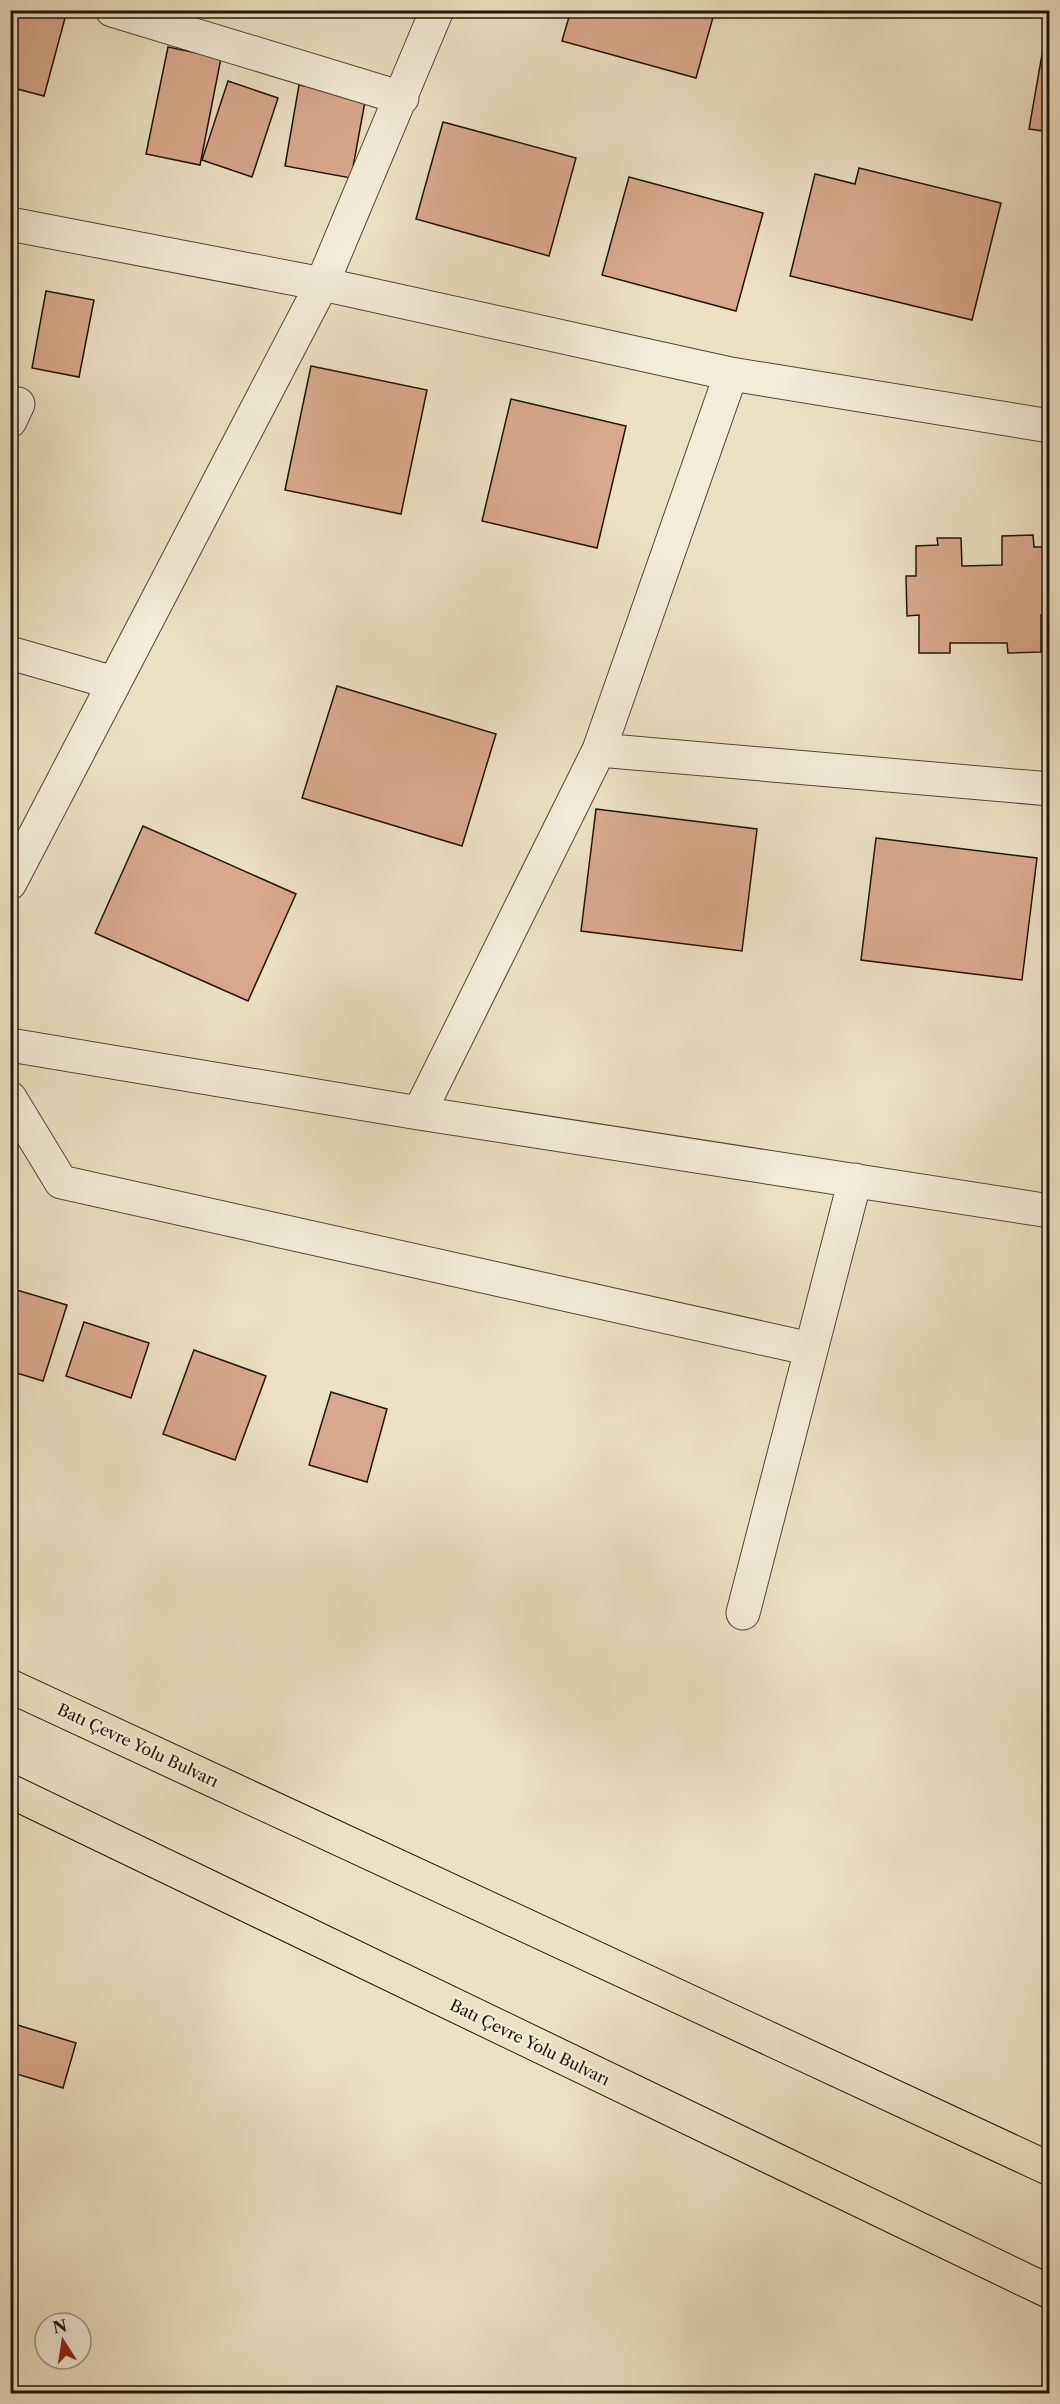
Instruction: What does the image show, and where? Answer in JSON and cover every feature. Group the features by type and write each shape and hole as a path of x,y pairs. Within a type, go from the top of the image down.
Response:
{"highway":[{"name":"Batı Çevre Yolu Bulvarı","path":"10,1686 1050,2169"},
{"name":"Batı Çevre Yolu Bulvarı","path":"10,1791 1050,2292"}],"street":[{"path":"112,10 402,98"},
{"path":"10,883 322,284 402,98 436,10"},
{"path":"10,224 322,284 731,374 1050,426"},
{"path":"419,1113 599,750 731,374"},
{"path":"10,652 114,683"},
{"path":"599,750 1050,789"},
{"path":"10,1045 419,1113 1050,1211"},
{"path":"10,1098 61,1182 811,1349"},
{"path":"743,1613 855,1180"}],"building":[{"path":"10,10 38,10 65,18 44,96 17,89 10,113"},
{"path":"571,10 715,10 696,78 562,41"},
{"path":"1044,43 1050,44 1050,132 1029,129"},
{"path":"168,47 221,58 200,165 146,154"},
{"path":"228,81 278,98 252,177 202,160"},
{"path":"299,85 366,96 351,178 285,166"},
{"path":"443,122 576,158 549,256 416,219"},
{"path":"859,168 1001,203 972,320 790,276 815,174 855,184"},
{"path":"629,177 763,213 736,311 602,275"},
{"path":"46,291 94,300 79,377 32,368"},
{"path":"311,366 427,390 401,514 285,490"},
{"path":"511,399 626,426 597,548 482,521"},
{"path":"1033,535 1034,547 1049,547 1050,615 1041,615 1041,652 1008,653 1007,643 950,643 950,653 919,653 919,615 907,616 906,576 916,576 916,546 938,545 937,538 961,538 962,566 1002,565 1002,536"},
{"path":"337,686 496,734 462,846 302,798"},
{"path":"596,809 757,829 742,951 581,931"},
{"path":"143,826 296,894 248,1001 95,933"},
{"path":"876,838 1037,858 1022,980 861,960"},
{"path":"10,1288 67,1305 43,1381 10,1371"},
{"path":"84,1322 149,1343 131,1398 66,1376"},
{"path":"194,1350 266,1376 235,1460 163,1434"},
{"path":"331,1392 387,1409 367,1482 309,1465"},
{"path":"11,2023 76,2043 63,2088 10,2072"}]}
